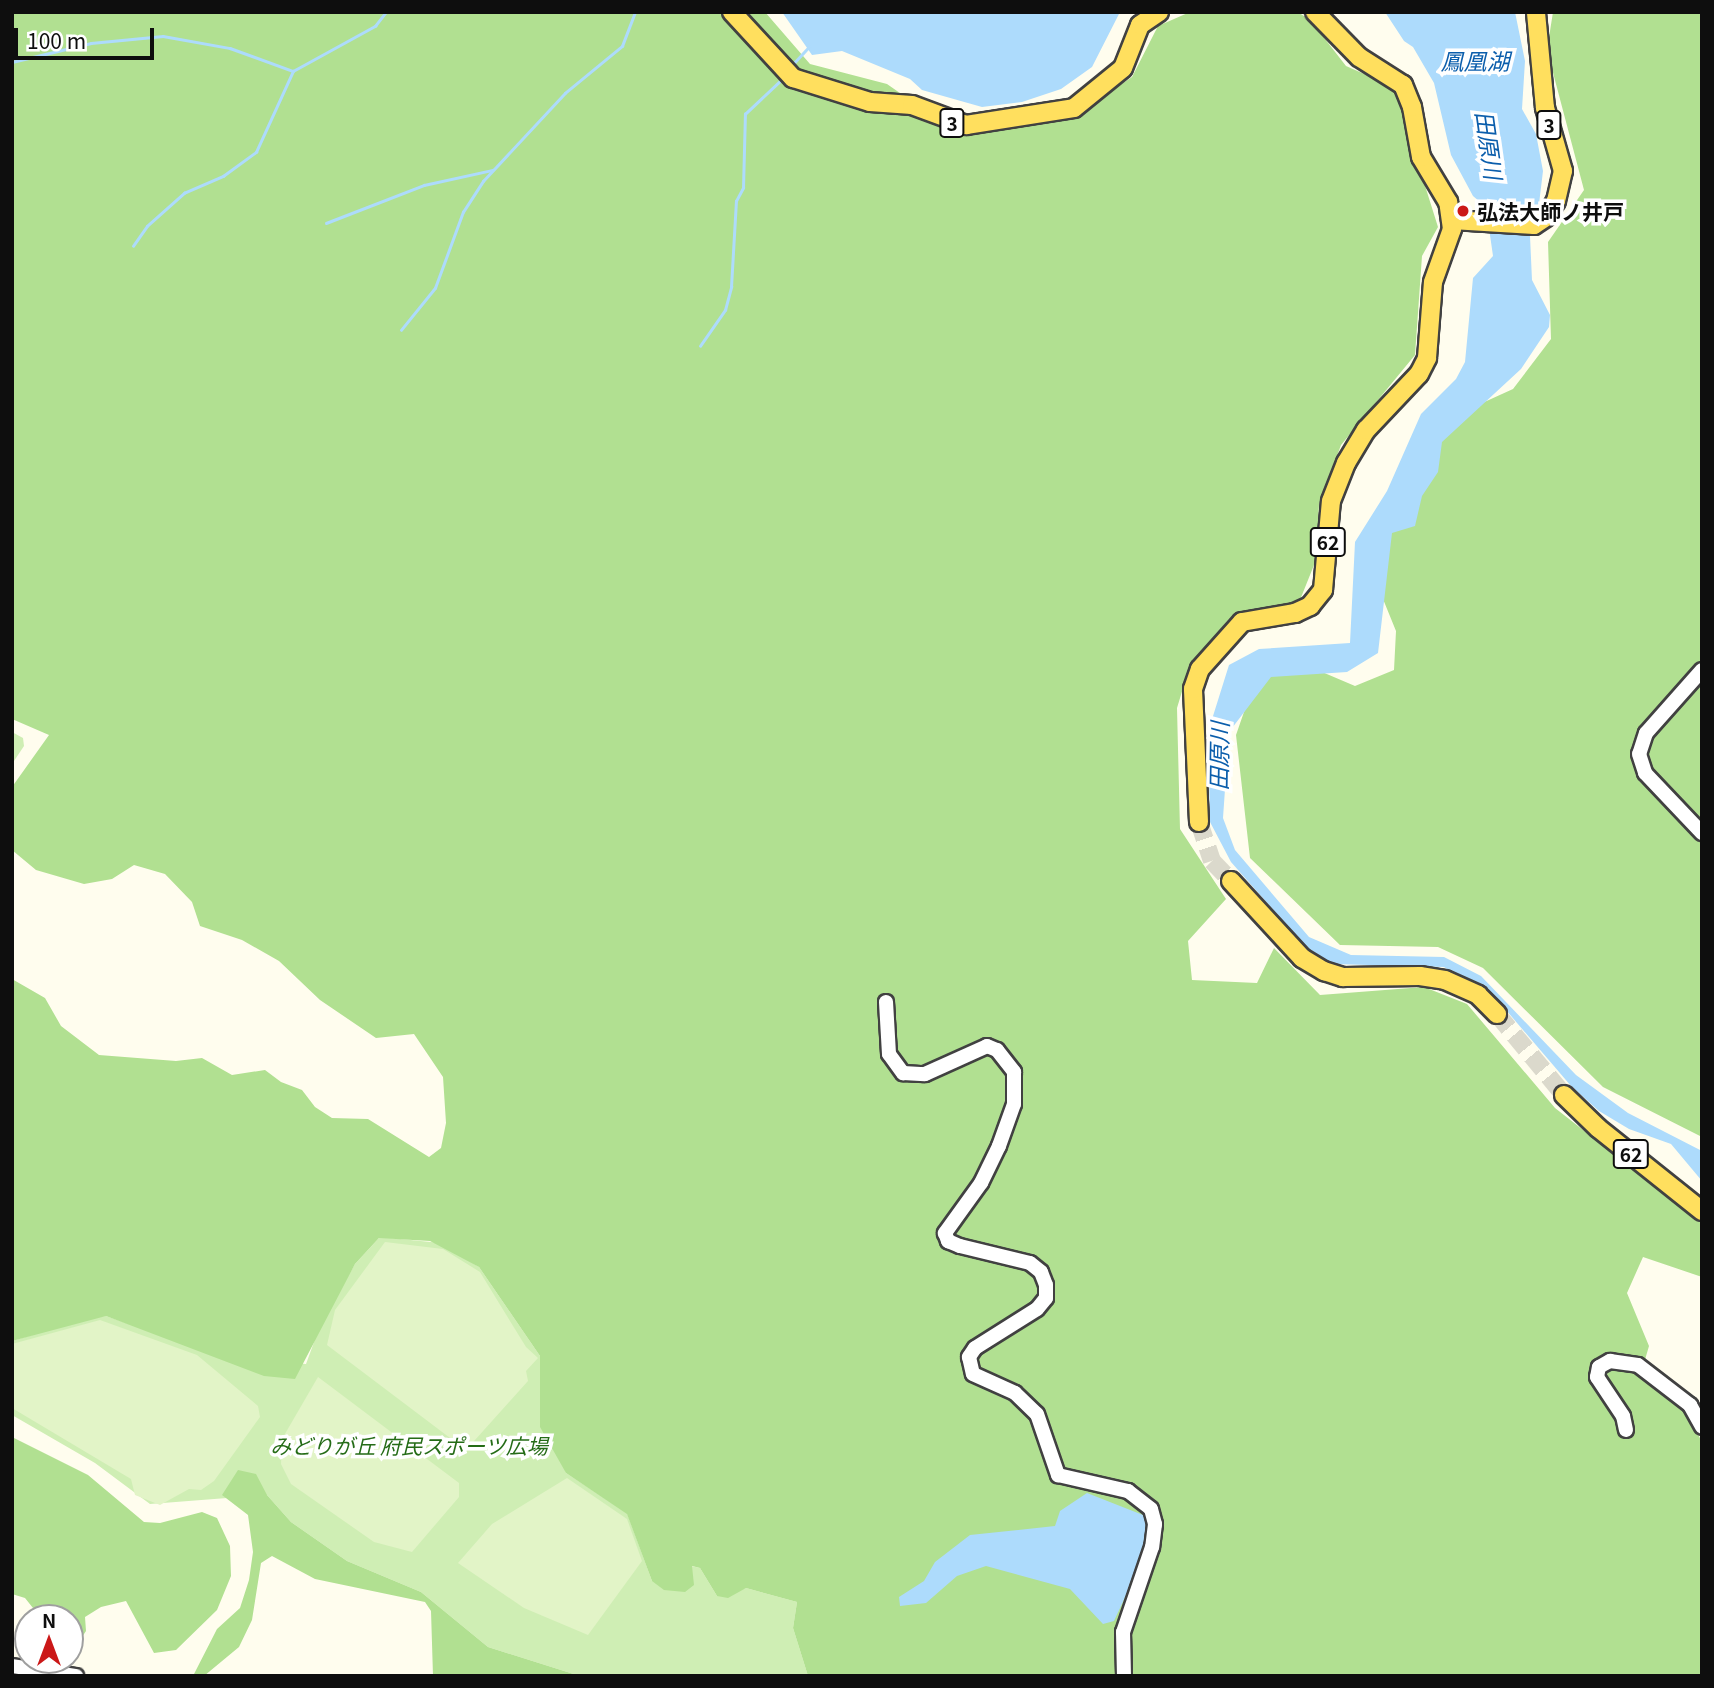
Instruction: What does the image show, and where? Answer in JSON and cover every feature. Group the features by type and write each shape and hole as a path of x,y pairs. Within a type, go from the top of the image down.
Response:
{"main road":[{"name":"3","path":"732,12 793,78 870,102 912,104 966,125 1074,108 1123,68 1140,24 1159,12"},
{"path":"1315,12 1359,57 1403,85 1412,107 1421,157 1457,221"},
{"name":"3","path":"1457,221 1534,225 1546,216 1556,201 1563,171 1545,108 1536,12"},
{"name":"62","path":"1199,822 1194,689 1200,670 1242,622 1295,613 1310,606 1322,590 1331,501 1346,463 1366,430 1419,374 1427,358 1433,282 1457,221"},
{"path":"1231,881 1302,958 1324,971 1343,977 1420,976 1445,980 1478,995 1497,1014"},
{"name":"62","path":"1564,1095 1598,1128 1702,1210"}],"street":[{"path":"1702,670 1646,733 1639,754 1645,773 1702,833"},
{"path":"886,1002 889,1054 902,1073 925,1074 987,1046 997,1050 1014,1072 1014,1104 999,1146 981,1183 945,1233 948,1241 960,1246 1030,1263 1041,1272 1046,1285 1046,1298 1037,1309 975,1348 969,1357 974,1374 1015,1393 1032,1409 1058,1475 1128,1491 1151,1509 1155,1524 1152,1548 1123,1632 1124,1676"},
{"path":"1626,1430 1623,1416 1597,1377 1599,1367 1610,1361 1638,1365 1690,1405 1702,1427"},
{"path":"12,1666 76,1676"}],"green space":[{"path":"12,12 765,12 810,64 887,84 960,135 1077,114 1132,77 1158,26 1190,12 1298,12 1311,21 1346,66 1394,87 1438,227 1422,256 1415,355 1341,445 1319,505 1316,560 1300,600 1229,619 1190,665 1177,708 1180,829 1226,899 1188,941 1192,980 1257,983 1274,948 1320,995 1424,987 1467,1004 1555,1108 1702,1223 1702,1277 1643,1257 1627,1293 1649,1346 1642,1370 1682,1404 1702,1442 1702,1676 808,1676 793,1628 797,1602 746,1588 728,1598 717,1596 700,1568 692,1566 694,1585 685,1592 664,1590 652,1581 627,1514 566,1473 540,1427 540,1356 479,1267 430,1241 379,1238 355,1264 295,1379 264,1376 106,1316 12,1341 12,979 45,998 61,1026 99,1055 176,1061 202,1058 232,1075 265,1070 281,1082 302,1090 315,1107 332,1118 368,1119 429,1157 441,1148 446,1123 443,1077 414,1034 376,1038 320,1000 279,961 242,940 200,926 192,902 165,874 134,865 112,879 84,884 36,870 12,850 12,787 49,735 12,719"},
{"path":"1553,12 1702,12 1702,1137 1603,1087 1483,968 1438,947 1340,945 1250,858 1236,735 1253,686 1280,670 1308,666 1355,686 1394,670 1396,631 1372,572 1447,419 1513,389 1551,339 1548,242 1584,190 1547,50"},
{"path":"12,732 23,738 24,746 12,764"},
{"name":"みどりが丘 府民スポーツ広場","path":"380,1237 441,1243 479,1267 540,1356 566,1473 627,1513 652,1581 690,1572 691,1566 700,1568 717,1596 746,1588 797,1602 793,1628 808,1676 580,1676 488,1647 421,1592 347,1561 291,1522 267,1495 150,1504 95,1463 12,1415 12,1341 92,1317 106,1316 220,1356 306,1364 321,1323 355,1264"},
{"path":"385,1242 443,1249 480,1272 526,1347 538,1358 526,1371 528,1381 466,1450 327,1345 335,1310"},
{"path":"100,1320 197,1355 258,1406 260,1417 214,1481 201,1490 189,1489 160,1505 135,1495 131,1479 12,1408 12,1344"},
{"path":"318,1377 459,1483 459,1497 412,1552 374,1542 291,1484 281,1464 282,1439"},
{"path":"12,1437 88,1475 144,1522 160,1523 202,1512 217,1518 230,1546 231,1576 217,1610 176,1650 154,1653 126,1601 101,1607 85,1617 84,1634 84,1604 30,1604 25,1598 12,1594"},
{"path":"238,1470 256,1474 267,1495 291,1522 347,1561 421,1592 488,1647 580,1676 433,1676 431,1611 425,1602 315,1579 272,1556 261,1563 252,1620 239,1647 204,1676 194,1674 217,1629 240,1608 249,1580 253,1552 248,1515 222,1495"},
{"path":"567,1478 627,1519 642,1561 588,1635 524,1608 458,1563 492,1524"}],"water":[{"path":"782,12 1120,12 1092,67 1061,89 1022,102 982,107 922,90 910,79 842,51 812,55"},
{"name":"鳳凰湖","path":"1385,12 1515,12 1525,61 1522,109 1536,134 1543,171 1539,204 1529,214 1532,280 1550,315 1549,327 1521,369 1442,442 1438,472 1422,496 1415,526 1392,533 1378,653 1347,672 1271,677 1229,732 1223,818 1235,850 1309,937 1351,955 1444,957 1481,976 1576,1075 1628,1113 1702,1151 1702,1181 1671,1144 1629,1129 1599,1111 1571,1086 1500,1003 1444,967 1332,964 1307,948 1231,862 1210,822 1208,732 1229,665 1259,649 1350,643 1355,542 1387,491 1421,414 1456,379 1465,362 1473,278 1493,256 1486,207 1473,196 1451,155 1434,83 1413,47 1404,41"},
{"path":"1087,1493 1148,1517 1149,1537 1139,1567 1114,1621 1103,1624 1070,1589 986,1566 957,1576 926,1603 900,1606 899,1597 924,1581 935,1562 970,1535 1055,1526 1060,1511"}],"waterway":[{"path":"133,246 147,226 184,193 223,176 256,152 293,71 375,26 386,12"},
{"path":"401,330 435,288 463,212 483,181 565,93 622,46 635,12"},
{"path":"12,62 91,43 163,36 230,48 293,71"},
{"path":"792,65 809,47"},
{"path":"700,346 725,310 731,287 736,201 743,188 745,114 782,79"},
{"path":"326,223 424,185 492,170"}],"tunnel":[{"path":"1199,822 1212,861 1231,881"},
{"path":"1497,1014 1564,1095"}],"place":[{"name":"弘法大師ノ井戸","path":"1463,211"}],"water label":[{"name":"田原川","path":"1490,145"},
{"name":"田原川","path":"1218,756"}]}
